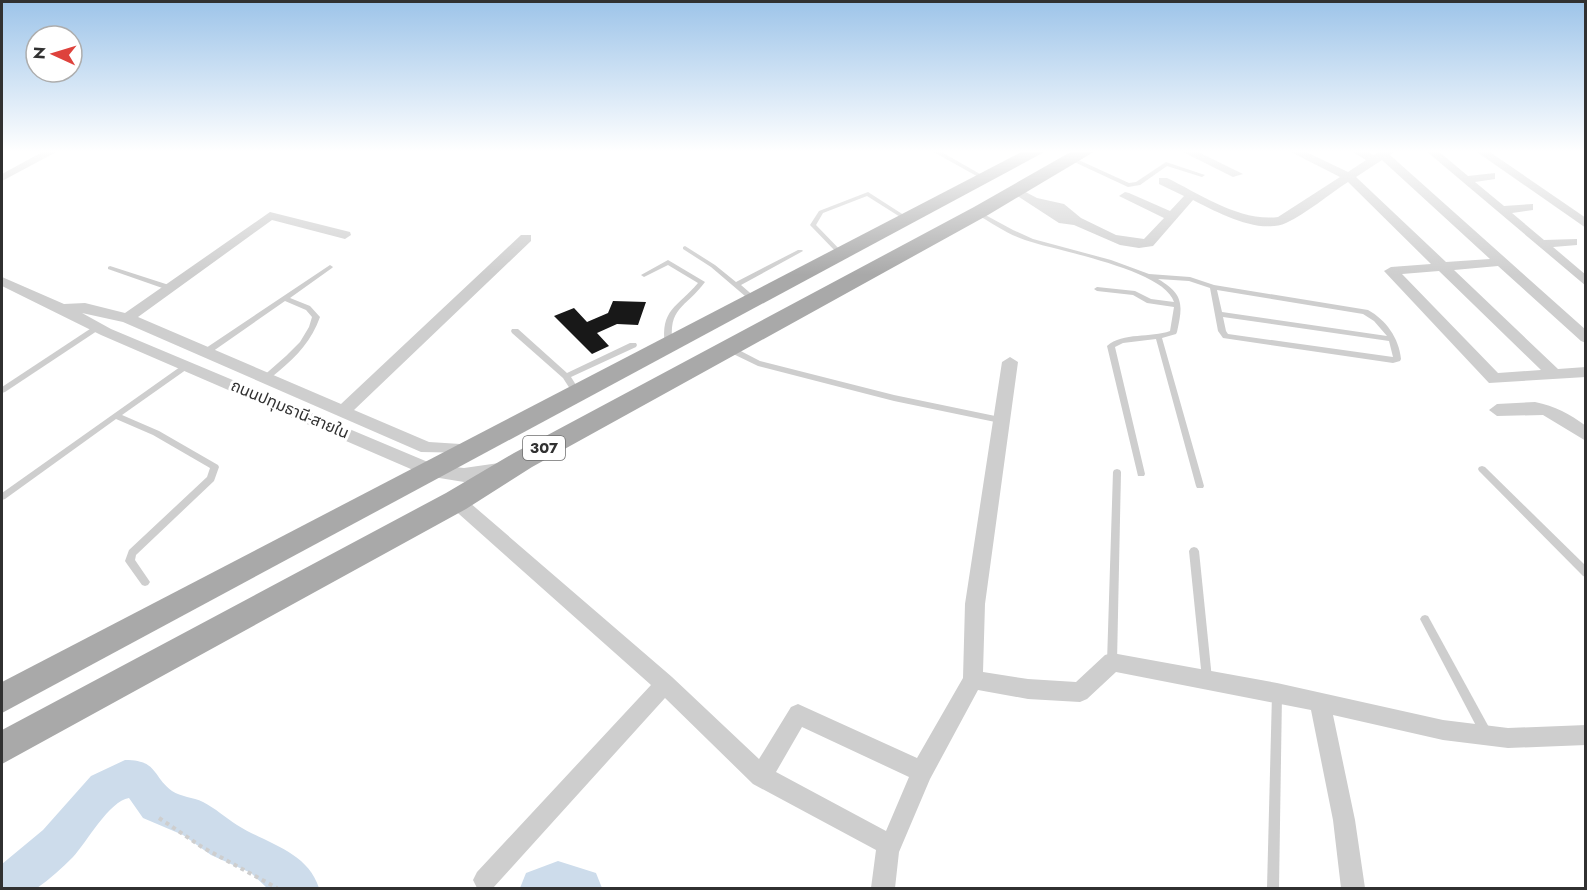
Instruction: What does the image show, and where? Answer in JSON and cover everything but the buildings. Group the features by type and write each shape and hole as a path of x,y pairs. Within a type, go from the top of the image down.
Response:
{"main road":[{"name":"307","path":"2,698 476,448 572,385 669,345 745,292 841,254 959,192"},
{"name":"307","path":"2,748 456,501 523,460 980,212 1027,192"},
{"path":"952,195 979,195 986,201 980,212"}],"street":[{"path":"1027,192 1072,214 1077,221 1123,243 1135,245 1152,240 1192,194"},
{"path":"1186,192 1246,217 1272,223 1281,220 1324,192"},
{"path":"1364,192 1554,374"},
{"path":"1423,192 1586,338"},
{"path":"1478,192 1583,278"},
{"path":"1539,192 1586,224"},
{"path":"1125,196 1172,217"},
{"path":"1500,210 1529,207"},
{"path":"127,318 270,216 345,236"},
{"path":"342,412 526,238"},
{"path":"1541,244 1572,242"},
{"path":"1501,262 1391,271 1494,379 1586,372"},
{"name":"ถนนปทุมธานี-สายใน","path":"2,281 64,308 73,316 433,471 477,474 523,460"},
{"name":"ถนนปทุมธานี-สายใน","path":"64,308 85,308 127,318 428,448 476,448"},
{"path":"187,365 206,352"},
{"path":"456,501 664,684 761,776 888,844 893,843 922,772 973,680 975,604 1010,362"},
{"path":"1497,410 1532,406 1556,411 1586,435"},
{"path":"973,680 1028,689 1080,692 1112,662 1277,693 1443,730 1508,738 1586,735"},
{"path":"485,880 664,684"},
{"path":"1320,702 1344,819 1353,888"},
{"path":"761,776 798,714 922,772"},
{"path":"883,888 888,844"}],"lane":[{"path":"841,254 813,225 821,212 868,194 907,219"},
{"path":"980,212 1032,240 1097,257 1148,276 1175,295 1178,306 1173,332 1158,338 1122,341 1111,346 1141,474"},
{"path":"684,249 745,292 800,251"},
{"path":"644,275 668,262 702,282 671,315 665,327 669,345"},
{"path":"206,352 330,267"},
{"path":"110,268 170,288"},
{"path":"1148,276 1190,279 1213,287 1365,312 1379,321 1391,339 1397,359 1226,336 1222,331 1213,287"},
{"path":"1097,290 1135,293 1149,301 1178,306"},
{"path":"265,378 295,355 311,333 316,317 308,308 286,299"},
{"path":"1219,314 1391,339"},
{"path":"2,390 99,327"},
{"path":"515,331 572,385 633,345"},
{"path":"1158,338 1200,486"},
{"path":"729,349 769,366 894,398 1000,420"},
{"path":"2,497 187,365"},
{"path":"116,416 156,433 215,466 211,479 132,553 130,561 145,582"},
{"path":"1482,469 1586,573"},
{"path":"1112,662 1118,472"},
{"path":"1194,551 1207,679"},
{"path":"1425,619 1487,735"},
{"path":"1273,888 1277,693"}],"path":[{"path":"159,818 184,839 246,869 277,888"}],"waterway":[{"path":"3,888 57,844 104,789 125,779 138,779 157,804 175,814 191,817 225,841 265,859 298,888"},
{"path":"541,888 558,882 581,888"}]}
